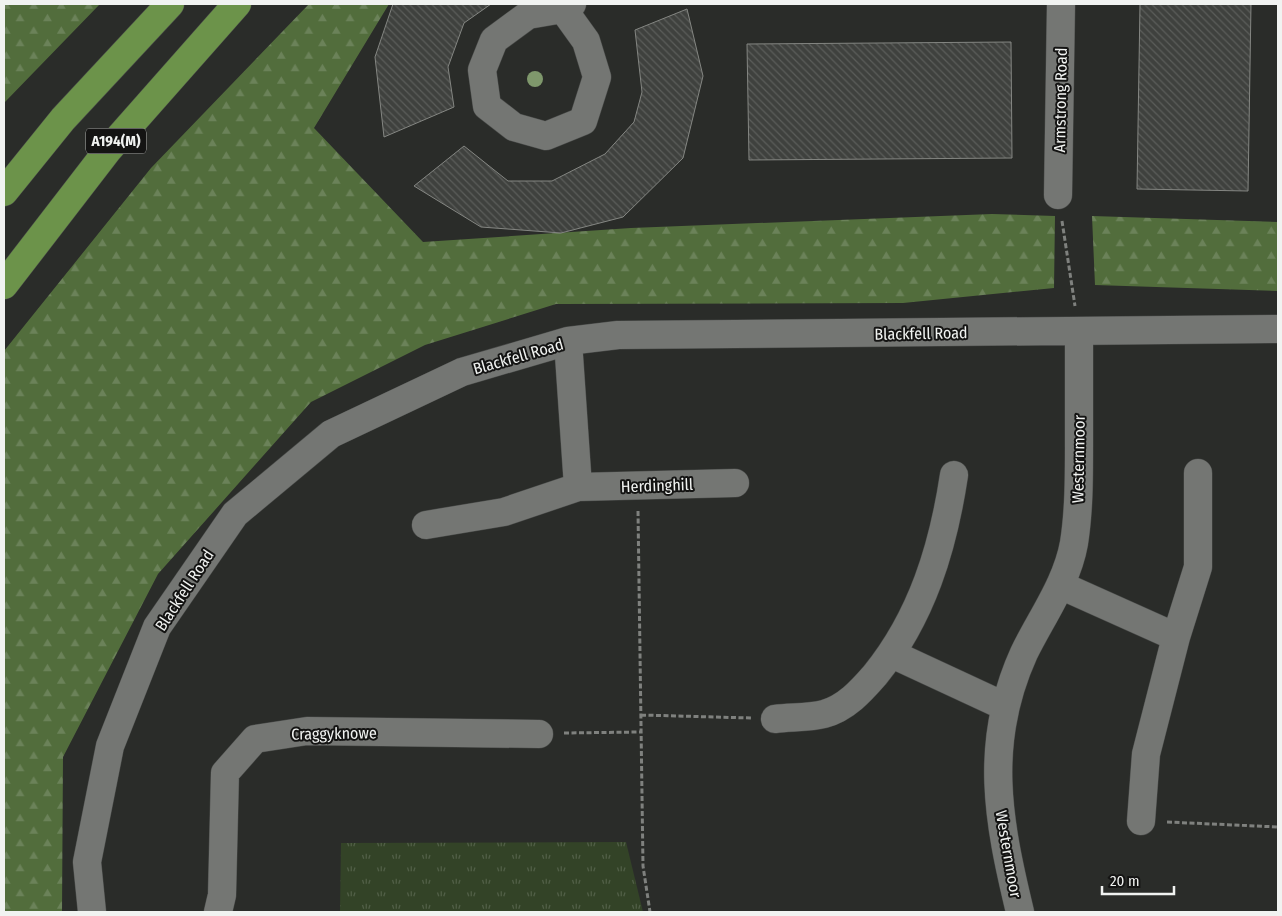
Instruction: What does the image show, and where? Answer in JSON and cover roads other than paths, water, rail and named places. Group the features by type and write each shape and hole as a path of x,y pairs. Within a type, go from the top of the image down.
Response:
{"highway":[{"name":"A194(M)","path":"4,192 63,119 170,4"},
{"name":"A194(M)","path":"4,285 108,150 236,4"}],"street":[{"name":"Armstrong Road","path":"1058,196 1062,4"},
{"path":"568,6 586,41 596,78 583,121 546,136 514,127 487,106 482,70 494,40 528,15 568,6"},
{"name":"Blackfell Road","path":"92,912 87,862 110,746 157,627 235,514 331,434 462,372 568,341 618,335 1278,330"},
{"name":"Westernmoor","path":"1020,912 1004,846 997,771 1004,706 1024,654 1060,584 1074,545 1079,495 1079,331"},
{"path":"568,341 578,488"},
{"path":"1141,821 1146,754 1176,637 1198,567 1198,473"},
{"path":"775,719 825,714 857,696 892,654 914,614 934,567 947,522 954,475"},
{"name":"Herdinghill","path":"426,525 504,512 578,488 735,483"},
{"path":"1060,584 1176,637"},
{"path":"892,654 1004,706"},
{"name":"Craggyknowe","path":"218,912 222,895 225,774 255,739 307,731 538,734"}]}
